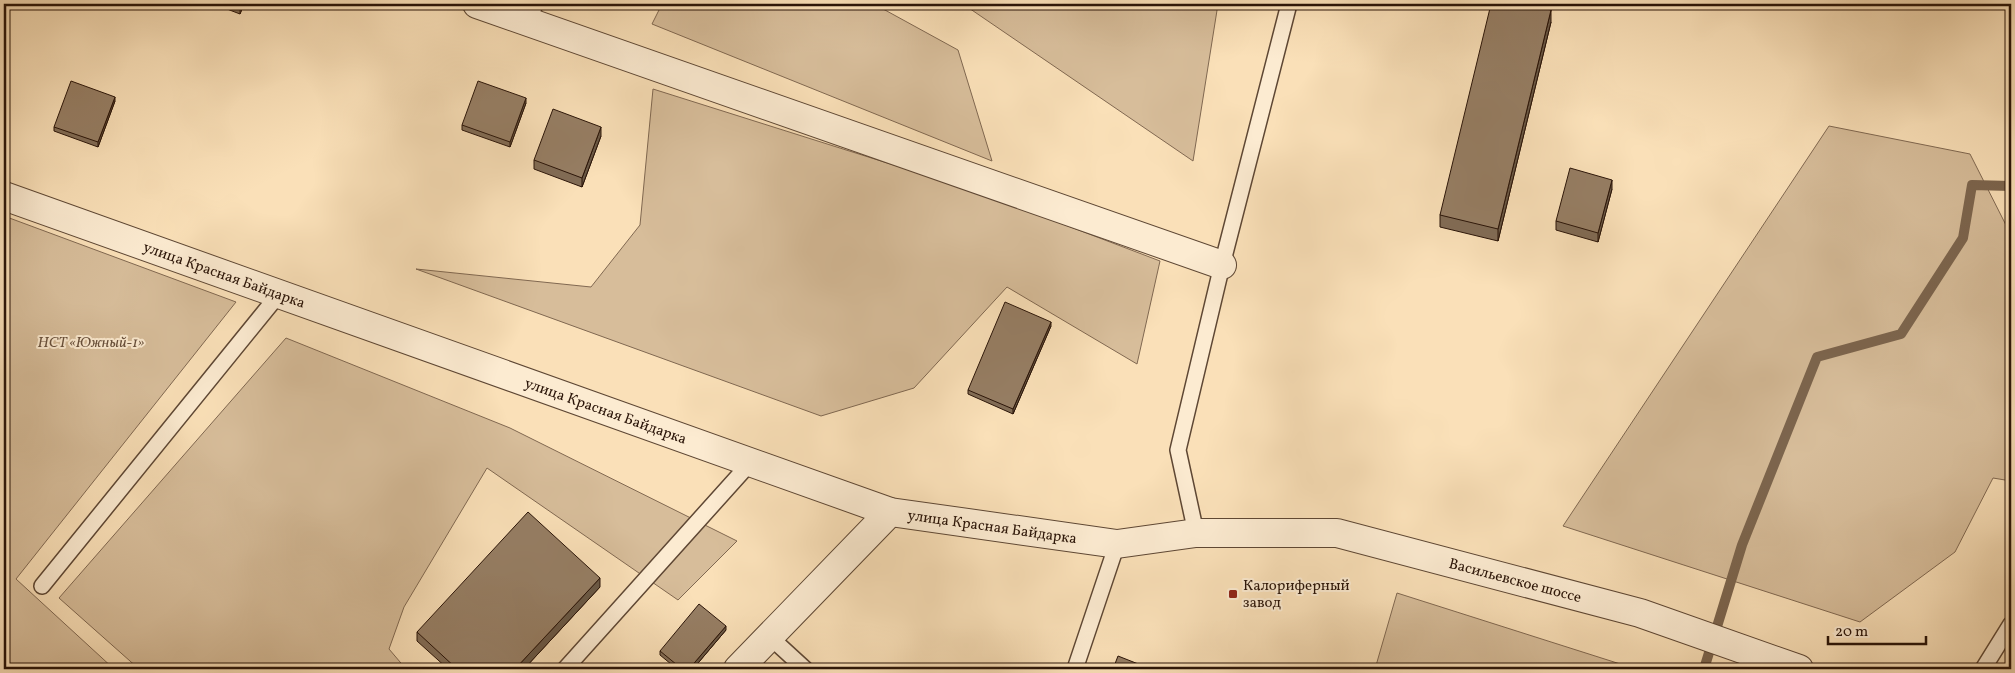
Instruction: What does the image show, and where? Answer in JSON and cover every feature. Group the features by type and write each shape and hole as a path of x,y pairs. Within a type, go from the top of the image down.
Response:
{"street":[{"path":"477,4 532,13 1222,265"},
{"name":"улица Красная Байдарка","path":"4,196 890,512 1117,544 1196,533 1224,533"},
{"path":"738,669 890,512"},
{"name":"Васильевское шоссе","path":"1224,533 1337,533 1640,612 1798,669"}],"lane":[{"path":"1196,533 1178,450 1222,265 1289,4"},
{"path":"42,586 279,294"},
{"path":"565,669 752,462"},
{"path":"1075,669 1117,544"},
{"path":"1983,669 2011,624"},
{"path":"769,636 805,669"}],"green space":[{"path":"662,4 874,4 958,50 992,161 652,24"},
{"path":"963,4 1218,4 1193,161"},
{"path":"653,89 976,191 1160,261 1137,364 1007,287 914,388 821,416 416,269 591,287 640,225"},
{"path":"1829,126 1970,154 2011,235 2011,481 1993,478 1955,552 1860,622 1563,526"},
{"name":"НСТ «Южный-1»","path":"4,216 236,302 16,579 114,669 4,669"},
{"path":"286,338 510,428 737,541 678,600 487,468 404,607 389,649 406,669 139,669 59,598"},
{"path":"1397,593 1636,669 1375,669"}],"building":[{"path":"226,4 242,4 240,9"},
{"path":"1491,4 1527,4 1551,10 1498,229 1440,215"},
{"path":"71,81 115,97 98,142 54,127"},
{"path":"478,81 526,98 510,142 462,125"},
{"path":"553,109 601,127 582,178 534,160"},
{"path":"1570,168 1612,180 1598,233 1556,221"},
{"path":"1005,302 1051,322 1013,409 968,390"},
{"path":"528,512 600,578 515,669 457,669 417,632"},
{"path":"699,604 726,626 689,669 682,669 660,651"},
{"path":"1118,656 1151,669 1113,669"}],"waterway":[{"path":"1704,669 1742,545 1817,357 1901,334 1963,238 1972,185 2011,186"}],"place":[{"name":"Калориферный завод","path":"1233,594"}]}
